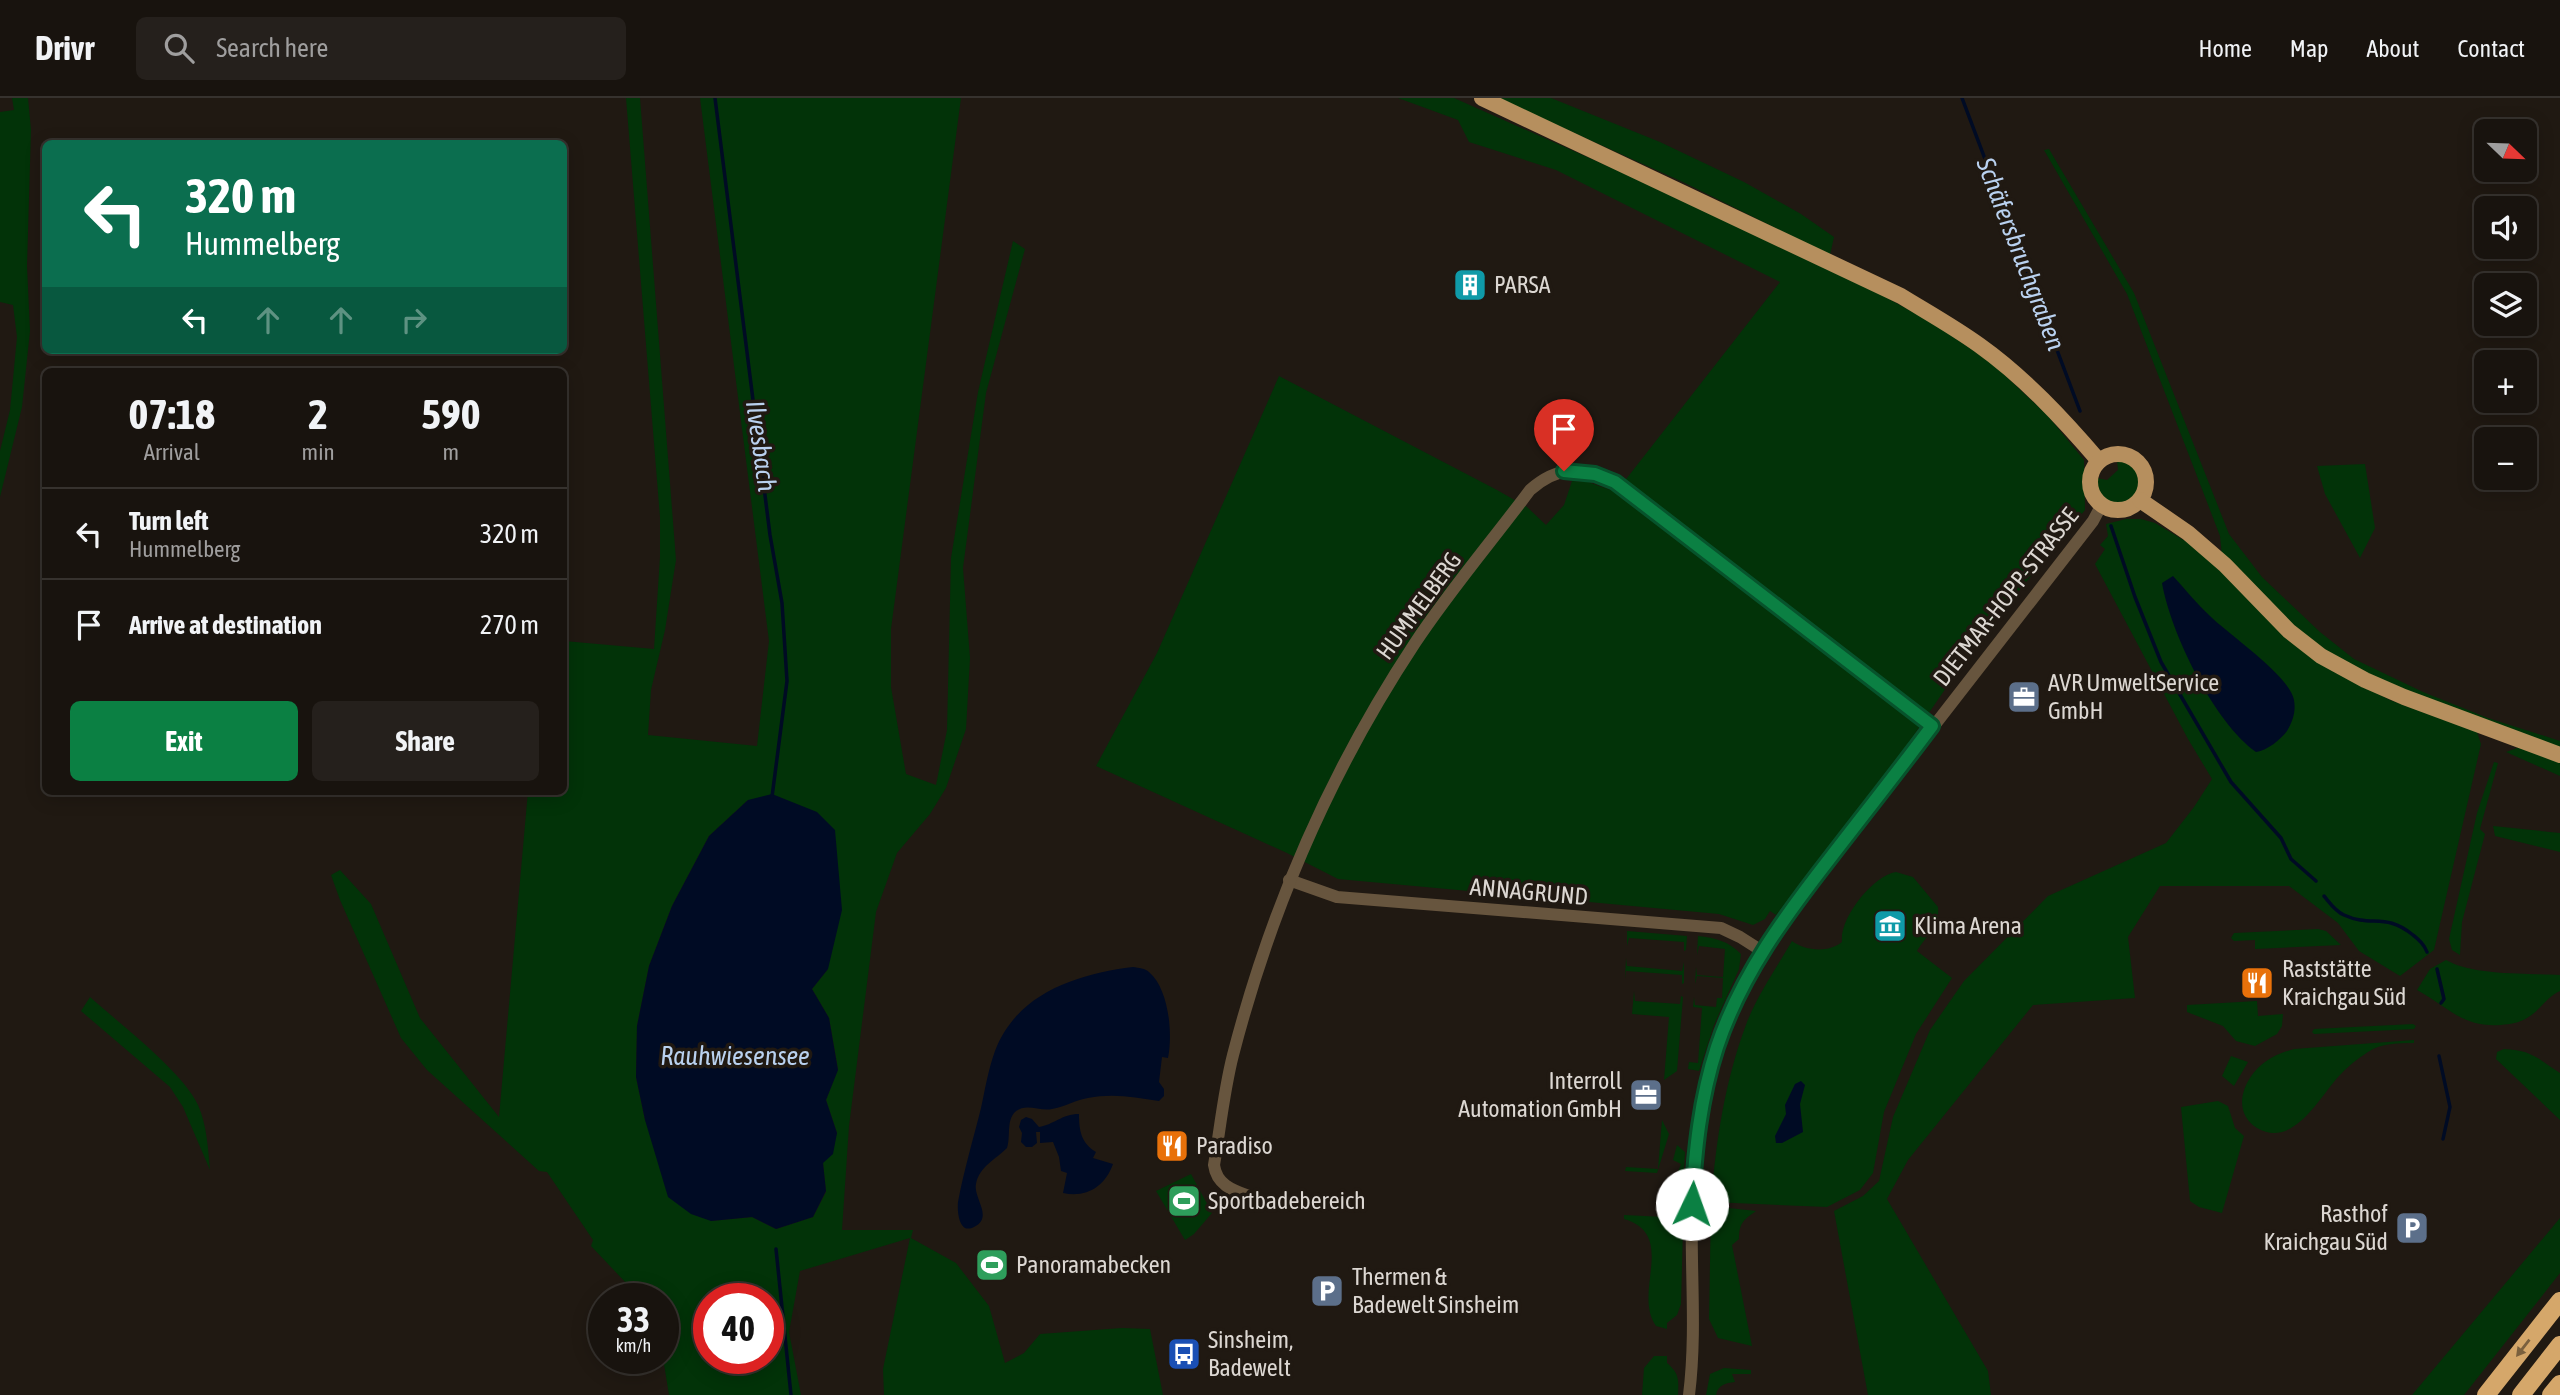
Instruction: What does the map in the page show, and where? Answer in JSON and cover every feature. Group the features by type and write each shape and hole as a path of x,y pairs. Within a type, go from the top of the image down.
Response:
{"highway":[{"path":"2486,1395 2560,1301"},
{"path":"2521,1395 2560,1345"},
{"path":"2551,1395 2560,1384"}],"main road":[{"path":"1482,98 1901,296 2002,363 2038,394 2099,461"},
{"path":"2118,454 2137,461 2146,480 2145,491 2140,500 2132,507 2122,510 2101,506 2092,494 2092,469 2099,461 2118,454"},
{"path":"2140,500 2188,533 2225,565 2289,631 2341,668 2404,697 2560,755"}],"street":[{"name":"HUMMELBERG","path":"1254,1198 1228,1188 1219,1181 1214,1165 1232,1057 1289,880 1336,776 1416,641 1530,490 1542,479 1564,471 1595,474 1615,482 1932,726"},
{"name":"DIETMAR-HOPP-STRASSE","path":"1689,1395 1695,1153 1701,1111 1727,1020 1762,951 1781,923 2093,521 2101,506"},
{"name":"ANNAGRUND","path":"1289,880 1337,897 1721,928 1740,936 1762,951"}],"green space":[{"path":"12,98 28,98 31,130 27,266 30,331 22,407 0,497 0,451 10,410 17,337 13,305 0,302 0,112 14,110"},
{"path":"626,98 640,98 676,560 665,630 651,690 648,735 757,746 769,641 700,98 961,98 891,629 891,687 906,774 936,785 947,730 951,558 978,392 1013,241 1025,249 986,393 963,568 970,658 966,729 946,788 930,814 897,853 876,912 849,1126 842,1230 913,1230 911,1238 956,1263 989,1306 1005,1363 1024,1353 1040,1334 1122,1328 1150,1329 1163,1395 884,1395 883,1369 910,1238 800,1271 789,1332 801,1395 669,1395 666,1374 679,1374 679,1283 626,1283 591,1246 593,1240 547,1172 539,1171 427,1070 401,1038 331,875 340,870 371,904 420,1018 499,1117 528,795 567,795 567,641 654,649 660,517","holes":["748,800 828,969 812,989 829,1018 838,1069 826,1100 837,1133 823,1163 826,1192 813,1217 776,1229 752,1217 711,1221 645,1120 636,1077 637,1026 649,966 672,906 709,836"]},
{"path":"1398,98 1454,98 1754,231 1871,289 1936,325 1993,364 2048,416 2084,460 2085,510 1978,641 1907,745 1776,915 1770,911 1765,919 1753,925 1719,914 1338,879 1096,766 1157,653 1279,376 1497,490 1527,507 1546,525 1564,505 1572,481 1588,482 1616,492 1780,282 1556,170 1469,142 1458,120"},
{"path":"1497,98 1551,98 1660,142 1744,182 1801,214 1834,237 1830,255 1685,183"},
{"path":"2049,149 2134,293 2229,534 2262,577 2320,632 2354,659 2423,692 2488,718 2560,741 2560,749 2405,693 2310,642 2222,556 2220,536 2127,294 2044,150"},
{"path":"2117,460 2133,465 2141,479 2138,493 2123,503 2110,502 2098,489 2097,478 2107,480 2118,470"},
{"path":"2365,464 2375,528 2360,558 2325,494 2317,466"},
{"path":"2126,519 2155,523 2197,548 2337,673 2390,700 2477,732 2481,744 2434,950 2400,976 2359,951 2338,923 2289,886 2160,886 2128,937 2135,998 2033,1005 1908,1160 1887,1199 1988,1371 1991,1395 1868,1395 1834,1211 1863,1196 1879,1181 1893,1117 1930,1030 1964,981 2048,896 2166,843 2212,779 2095,564 2105,549 2100,545 2108,536 2106,524"},
{"path":"2520,747 2560,761 2560,776 2506,752"},
{"path":"2494,762 2498,763 2480,829 2485,834 2462,922 2460,955 2452,950 2449,939 2477,813"},
{"path":"2493,826 2560,833 2560,852 2495,836"},
{"path":"1896,872 1913,877 1938,907 1935,925 1917,951 1952,978 1916,1034 1884,1112 1873,1173 1860,1190 1827,1207 1711,1202 1727,1088 1739,1044 1762,991 1792,941 1803,947 1817,949 1837,946 1842,942 1846,922 1859,900 1877,881"},
{"path":"2318,929 2326,931 2341,945 2255,949 2255,940 2234,941 2231,938 2234,933"},
{"path":"1627,931 1687,936 1686,950 1684,951 1684,942 1629,938 1627,946"},
{"path":"1698,936 1721,941 1741,954 1739,969 1714,1025 1699,1071 1688,1069 1689,1062 1698,1063 1702,1008 1693,1007 1694,997 1695,1005 1716,1007 1717,998 1722,998 1723,978 1697,976 1695,984 1696,967 1697,975 1723,977 1725,949 1699,946 1697,955"},
{"path":"1626,958 1627,966 1682,971 1684,962 1684,983 1682,984 1682,975 1626,971 1625,979"},
{"path":"2446,960 2486,971 2560,975 2560,991 2521,1021 2501,1025 2476,1023 2456,1015 2417,990 2430,969"},
{"path":"1634,991 1635,1001 1680,1004 1681,996 1683,997 1677,1071 1664,1080 1669,1017 1632,1014"},
{"path":"90,997 165,1063 190,1092 203,1121 210,1170 183,1107 170,1087 81,1011"},
{"path":"2257,1001 2258,1016 2283,1014 2282,1026 2277,1034 2255,1046 2236,1041 2223,1026 2187,1012 2187,1005"},
{"path":"2416,1026 2414,1029 2312,1032 2314,1029"},
{"path":"2414,1040 2414,1043 2379,1047 2360,1057 2339,1076 2304,1118 2282,1132 2270,1133 2257,1128 2244,1113 2242,1104 2246,1085 2258,1068 2272,1057 2294,1049"},
{"path":"2504,1049 2528,1053 2560,1073 2560,1120 2496,1059 2497,1052"},
{"path":"2231,1056 2248,1062 2234,1086 2222,1076"},
{"path":"2218,1101 2228,1106 2235,1128 2244,1136 2222,1213 2199,1207 2190,1201 2181,1107"},
{"path":"1662,1120 1669,1134 1657,1173 1625,1171 1626,1167 1658,1169"},
{"path":"1677,1145 1685,1152 1683,1186 1673,1196 1660,1195 1664,1185 1672,1187 1681,1164 1673,1160"},
{"name":"Sportbadebereich","path":"1191,1174 1212,1213 1194,1234 1185,1240 1156,1191"},
{"path":"1711,1206 1756,1211 1743,1223 1739,1239 1732,1245 1752,1346 1718,1338 1709,1319"},
{"path":"1666,1208 1678,1215 1683,1228 1681,1304 1677,1315 1667,1323 1667,1329 1656,1326 1650,1312 1648,1297 1652,1251 1648,1238 1640,1227 1624,1219 1624,1215 1665,1217"},
{"path":"2560,1218 2560,1273 2464,1395 2412,1395"},
{"path":"1654,1356 1667,1356 1667,1363 1677,1377 1678,1395 1642,1395 1644,1368"},
{"path":"1724,1368 1751,1370 1751,1374 1732,1374 1735,1382 1722,1385 1716,1395 1706,1395 1710,1374"}],"water":[{"path":"2173,576 2205,611 2282,679 2290,690 2295,704 2292,720 2284,734 2269,747 2256,752 2240,738 2210,699 2185,651 2167,604 2162,583"},
{"name":"Rauhwiesensee","path":"772,794 817,812 835,830 842,910 828,969 812,989 829,1018 838,1070 826,1100 837,1133 833,1154 823,1163 826,1191 813,1217 776,1229 752,1217 711,1221 691,1214 668,1197 645,1120 636,1077 637,1026 649,966 672,906 709,836 748,800"},
{"path":"1133,967 1144,969 1156,980 1168,1012 1168,1058 1162,1057 1159,1082 1164,1089 1164,1096 1159,1101 1106,1096 1084,1099 1052,1109 1019,1109 1012,1116 1007,1148 984,1168 978,1178 976,1189 983,1213 980,1223 969,1229 965,1228 958,1211 960,1190 990,1065 1005,1031 1018,1014 1051,990 1091,975"},
{"path":"1801,1081 1805,1085 1800,1104 1803,1132 1782,1143 1776,1143 1775,1136 1786,1114 1785,1105 1795,1084"},
{"path":"1079,1114 1082,1136 1087,1145 1096,1152 1093,1158 1113,1164 1105,1179 1094,1189 1079,1194 1063,1193 1067,1173 1061,1171 1053,1142 1040,1143 1040,1132 1036,1132 1037,1143 1026,1147 1021,1142 1022,1133 1019,1127 1021,1120 1026,1117 1039,1127"}],"waterway":[{"name":"Ilvesbach","path":"715,98 770,535 782,603 787,681 772,797"},
{"name":"Schäfersbruchgraben","path":"1962,98 2080,411"},
{"name":"Schäfersbruchgraben","path":"2111,526 2161,662 2231,782 2281,838 2291,859 2316,881"},
{"name":"Schäfersbruchgraben","path":"2324,896 2344,915 2354,919 2386,922 2403,928 2419,940 2427,952"},
{"name":"Schäfersbruchgraben","path":"2437,969 2444,999 2441,1003"},
{"name":"Schäfersbruchgraben","path":"2439,1056 2450,1107 2443,1139"},
{"name":"Ilvesbach","path":"776,1249 791,1395"}],"place":[{"name":"PARSA","path":"1470,285"},
{"name":"AVR UmweltService GmbH","path":"2024,697"},
{"name":"Klima Arena","path":"1890,926"},
{"name":"Raststätte Kraichgau Süd","path":"2257,983"},
{"name":"Interroll Automation GmbH","path":"1646,1095"},
{"name":"Paradiso","path":"1172,1146"},
{"name":"Sportbadebereich","path":"1184,1201"},
{"name":"Rasthof Kraichgau Süd","path":"2412,1228"},
{"name":"Panoramabecken","path":"992,1265"},
{"name":"Thermen & Badewelt Sinsheim","path":"1327,1291"},
{"name":"Sinsheim, Badewelt","path":"1184,1354"}],"route":[{"path":"1564,471 1583,471 1615,482 1932,726 1781,923 1744,984 1727,1020 1709,1075 1695,1153 1692,1204"}]}
